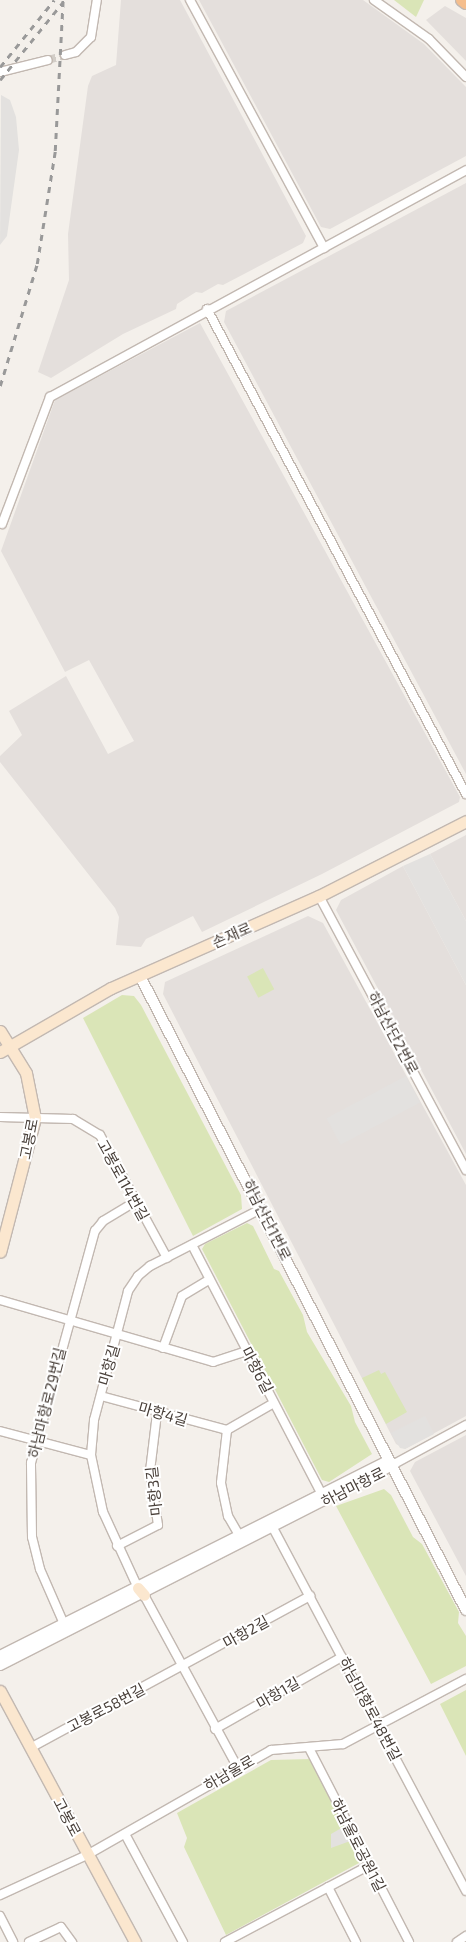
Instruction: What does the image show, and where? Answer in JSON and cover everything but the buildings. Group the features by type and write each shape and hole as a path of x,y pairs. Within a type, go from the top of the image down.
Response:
{"highway":[{"path":"462,0 466,2"}],"main road":[{"name":"손재로","path":"5,1050 111,988 319,896 466,821"},
{"name":"고봉로","path":"0,1031 5,1050 26,1073 35,1118 0,1252"},
{"name":"고봉로","path":"0,1692 135,1942"}],"street":[{"path":"65,55 76,52 92,37 97,0"},
{"path":"190,0 324,248"},
{"path":"374,0 428,39 466,77"},
{"path":"0,72 48,60"},
{"path":"2,524 50,397 207,309 324,248 466,170"},
{"path":"207,309 466,794"},
{"name":"하남산단2번로","path":"319,896 466,1170"},
{"name":"하남산단1번로","path":"140,976 394,1464 466,1610"},
{"name":"고봉로114번길","path":"0,1117 73,1119 100,1136 167,1258"},
{"name":"하남마항로29번길","path":"64,1624 40,1569 32,1537 29,1496 36,1441 95,1231 103,1220 135,1202"},
{"name":"마항길","path":"238,1768 181,1667 102,1512 91,1455 100,1396 128,1291 138,1276 167,1258 261,1209"},
{"name":"마항6길","path":"192,1245 322,1494"},
{"path":"163,1348 182,1296 209,1280"},
{"path":"0,1300 213,1362 247,1351"},
{"name":"마항4길","path":"100,1396 157,1413 227,1430"},
{"path":"240,1537 223,1498 221,1483 227,1430 274,1403"},
{"name":"마항3길","path":"118,1546 158,1525 150,1471 157,1413"},
{"path":"394,1464 466,1425"},
{"path":"0,1431 91,1455"},
{"name":"하남마항로","path":"0,1666 322,1494 386,1462 394,1464"},
{"name":"하남마항로","path":"0,1656 64,1624 141,1591 273,1528 394,1464"},
{"name":"하남마항로48번길","path":"273,1528 466,1891"},
{"name":"마항2길","path":"181,1667 310,1596"},
{"name":"마항1길","path":"215,1729 342,1657"},
{"name":"고봉로58번길","path":"30,1748 181,1667"},
{"name":"하남울로","path":"0,1895 87,1855 271,1750 343,1744 466,1679"},
{"name":"하남울로공원1길","path":"309,1748 368,1866 409,1942"},
{"path":"125,1834 184,1942"},
{"path":"225,1942 368,1866"},
{"path":"328,1887 352,1941"},
{"path":"0,1916 13,1942"},
{"path":"29,1942 61,1927 72,1942"},
{"path":"457,1942 466,1936"}],"shaded area":[{"path":"121,0 180,0 306,236 303,243 223,285 218,284 202,293 196,292 177,304 176,309 123,334 51,378 38,372 69,280 68,234 88,86 92,76 116,65"},
{"path":"199,0 363,0 424,44 466,87 466,156 330,229 321,227"},
{"path":"445,6 466,18 466,61 426,20"},
{"path":"1,95 10,100 16,117 19,150 7,236 0,245"},
{"path":"466,183 466,774 224,322 226,311"},
{"path":"200,323 460,797 459,802 322,874 202,932 193,916 146,939 141,947 116,945 119,917 115,908 0,762 0,756 22,735 9,711 66,676 108,754 134,741 89,660 65,672 1,551 55,400"},
{"path":"466,835 466,921 430,854"},
{"path":"430,854 466,921 466,985 403,866"},
{"path":"403,866 466,985 466,1154 336,910 341,900"},
{"path":"308,916 323,923 466,1185 466,1416 405,1449 396,1444 163,994 165,982"},
{"path":"406,1076 420,1102 341,1145 327,1118"},
{"path":"425,1416 434,1434 405,1449 400,1448 391,1433"},
{"path":"466,1435 466,1576 410,1471 415,1462"},
{"path":"345,1826 353,1840 331,1848 331,1834"}],"green space":[{"path":"394,0 424,0 416,17"},
{"path":"263,968 274,989 258,998 247,976"},
{"path":"122,995 134,996 141,1005 241,1195 242,1209 193,1236 83,1018"},
{"path":"247,1223 253,1226 274,1269 279,1271 303,1315 307,1332 351,1406 355,1422 372,1454 329,1482 322,1480 202,1249 205,1244"},
{"path":"379,1370 381,1374 385,1372 407,1412 386,1424 362,1378"},
{"path":"384,1489 391,1495 413,1537 422,1544 459,1612 458,1623 466,1636 466,1666 431,1684 336,1506"},
{"path":"466,1690 466,1756 440,1704"},
{"path":"311,1759 361,1857 359,1863 226,1935 184,1847 187,1838 177,1813 271,1760"}],"tunnel":[{"path":"48,60 65,55"}],"railway":[{"path":"0,67 54,0"},
{"path":"0,386 37,264 55,151 63,0"},
{"path":"0,80 63,2"}]}
